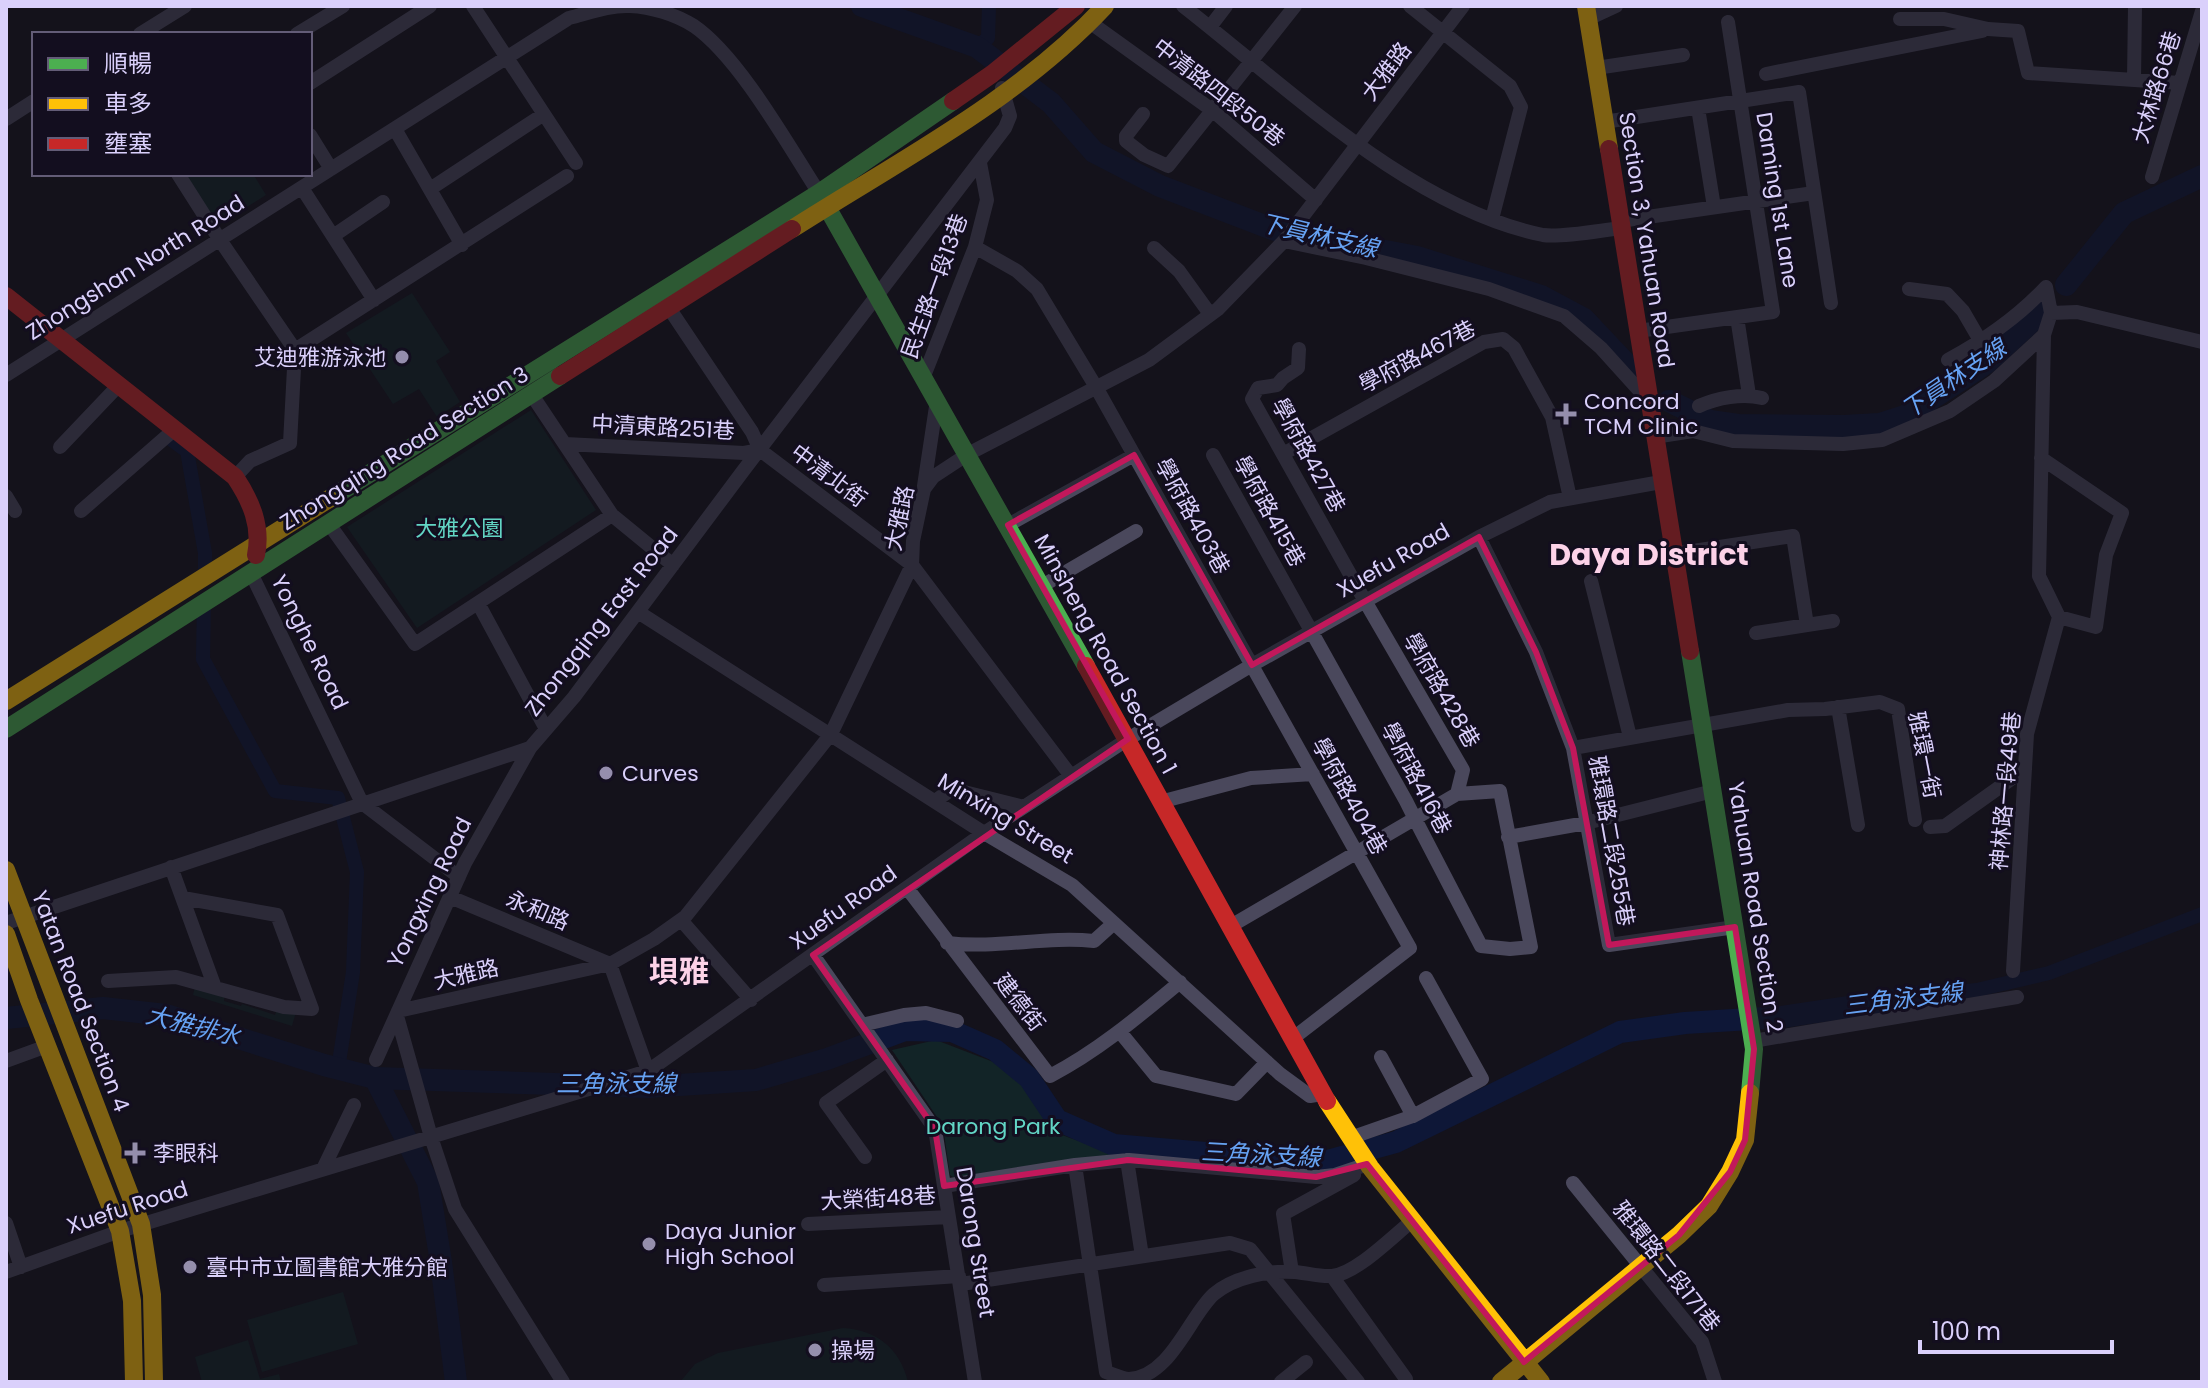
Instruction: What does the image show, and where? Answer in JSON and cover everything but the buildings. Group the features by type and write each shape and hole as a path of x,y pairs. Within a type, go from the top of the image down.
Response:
{"main road":[{"path":"824,200 1001,67 1076,6"},
{"path":"824,200 986,109 1091,23 1105,6"},
{"name":"Section 3, Yahuan Road","path":"1587,13 1661,482"},
{"name":"Minsheng Road Section 1","path":"824,200 1128,739 1322,1094 1369,1166"},
{"name":"Zhongqing Road Section 3","path":"6,729 669,308 824,200"},
{"name":"Zhongqing Road Section 3","path":"6,701 824,200"},
{"name":"Yonghe Road","path":"6,296 115,390 174,429 235,477 250,499 260,543 251,573"},
{"name":"Yahuan Road Section 2","path":"1501,1382 1642,1267 1709,1206 1745,1140 1753,1037 1661,482"},
{"name":"Yatan Road Section 4","path":"6,870 141,1224 152,1295 154,1382"},
{"name":"Yatan Road Section 4","path":"6,934 120,1231 132,1301 134,1382"},
{"path":"1369,1166 1541,1382"}],"street":[{"path":"143,32 185,6"},
{"path":"300,32 343,6"},
{"path":"312,82 430,6"},
{"path":"473,6 576,163"},
{"name":"Zhongshan North Road","path":"6,375 569,18 604,9 629,6 662,11 694,27 733,63 824,200"},
{"path":"1183,6 1358,145 1434,194 1492,219 1546,236 1814,193"},
{"path":"1210,27 1226,6"},
{"path":"1143,114 1126,136 1126,141 1144,155 1168,166 1295,6"},
{"path":"1410,6 1510,86 1521,107 1492,219"},
{"name":"大雅路","path":"398,1014 610,964 681,920 831,734 912,565 913,541 924,489 933,477 968,454 1149,360 1210,314 1248,280 1284,241 1463,6"},
{"path":"1587,13 1616,6"},
{"path":"2134,80 2135,6"},
{"name":"大林路66巷","path":"2152,177 2202,11"},
{"path":"1900,19 1946,12 1988,29"},
{"name":"Daming 1st Lane","path":"1639,340 1737,317 1773,312 1728,22"},
{"name":"中清路四段50巷","path":"1091,23 1212,110 1316,200"},
{"path":"1766,74 1988,29 2018,31 2028,73 2180,83"},
{"path":"1596,68 1683,55"},
{"path":"1001,67 1008,89"},
{"name":"Zhongqing East Road","path":"6,923 530,748 574,697 980,163 1010,116 1008,89"},
{"path":"1604,122 1799,92 1831,303"},
{"path":"6,119 32,102"},
{"path":"1698,108 1714,207"},
{"path":"430,189 544,114"},
{"path":"395,129 462,245"},
{"path":"312,138 331,169"},
{"name":"民生路一段13巷","path":"924,376 975,247 987,200 980,163"},
{"path":"179,176 295,350 290,443 250,461 235,477"},
{"path":"295,350 567,176"},
{"path":"302,188 374,300"},
{"path":"333,236 383,202"},
{"path":"1284,241 1489,289 1564,316 1601,348 1648,400"},
{"name":"學府路403巷","path":"975,247 1017,271 1037,289 1096,387 1252,665"},
{"path":"1154,248 1179,271 1210,314"},
{"path":"1948,360 1981,342 2024,310 2046,287 2051,313 2044,335 2041,458 2039,576 2059,617 2096,627 2106,555 2122,513 2041,458"},
{"path":"1909,289 1947,294 1963,311 1981,342"},
{"name":"中清北街","path":"669,308 752,432 760,450 912,565 1071,776"},
{"path":"2051,313 2077,312 2202,342"},
{"path":"1699,406 1710,401 1755,396 1737,317"},
{"path":"1654,437 1693,431 1733,441 1843,444 1882,440 1950,411 1994,381 2044,335"},
{"name":"學府路467巷","path":"1283,454 1484,342 1503,339 1514,348 1552,417 1570,498"},
{"name":"學府路427巷","path":"1299,349 1298,368 1277,385 1258,388 1252,399 1365,601"},
{"path":"60,447 115,390"},
{"path":"532,395 612,515 673,565"},
{"path":"924,489 937,399"},
{"path":"81,511 174,429"},
{"name":"中清東路251巷","path":"565,444 744,453 760,450"},
{"path":"1008,525 1134,455"},
{"name":"學府路415巷","path":"1213,455 1312,631"},
{"name":"Xuefu Road","path":"6,1272 141,1224 648,1071 984,833 1128,739 1252,665 1479,537 1550,502 1661,482"},
{"path":"6,496 15,511"},
{"path":"329,524 415,644 612,515"},
{"path":"1042,586 1136,531"},
{"path":"1673,554 1793,536 1807,625"},
{"path":"1479,537 1536,652 1573,748"},
{"name":"Yonghe Road","path":"251,573 362,803 459,877"},
{"path":"1591,581 1630,737"},
{"name":"學府路428巷","path":"1365,601 1463,770 1457,794"},
{"path":"478,603 546,729"},
{"name":"Minxing Street","path":"638,612 984,833 1072,885 1267,1062 1310,1096 1322,1094"},
{"name":"神林路一段49巷","path":"2013,971 2027,734 2059,617"},
{"path":"1756,633 1833,621"},
{"name":"學府路416巷","path":"1312,631 1481,946 1510,949 1531,947 1508,837"},
{"name":"學府路404巷","path":"1252,665 1410,948 1292,1039"},
{"name":"雅環一街","path":"1702,723 1788,710 1880,702 1898,709 1915,820"},
{"path":"1838,707 1858,825"},
{"name":"雅環路二段255巷","path":"1702,723 1573,748 1609,945 1735,927"},
{"name":"Yongxing Road","path":"376,1060 459,877 530,748"},
{"path":"1930,827 1945,826 2025,769"},
{"path":"1160,802 1251,778 1313,774"},
{"path":"935,801 952,789 1024,807"},
{"path":"1229,927 1457,794 1500,791 1508,837 1586,823 1713,791"},
{"path":"171,867 214,985"},
{"name":"建德街","path":"907,888 1050,1076 1120,1032 1180,982"},
{"name":"永和路","path":"450,897 610,964"},
{"path":"108,981 176,977 214,985 284,1007 312,1009 277,915 183,898"},
{"path":"681,920 751,1000"},
{"path":"947,943 976,946 1062,938 1094,941 1114,923"},
{"name":"Darong Street","path":"813,955 935,1129 975,1382"},
{"path":"610,964 648,1071"},
{"path":"1350,1138 1413,1116 1482,1079 1426,978"},
{"path":"1753,1037 2017,997"},
{"path":"864,1028 904,1015 926,1013 957,1021"},
{"path":"398,1014 431,1137 455,1209 563,1382"},
{"path":"1120,1032 1156,1076 1236,1094 1267,1062"},
{"path":"6,1061 46,1042"},
{"path":"1381,1057 1413,1116"},
{"path":"865,1157 826,1103 885,1058"},
{"path":"323,1169 354,1105"},
{"path":"944,1186 1127,1160 1316,1177 1369,1166"},
{"path":"1127,1160 1142,1256"},
{"path":"1075,1165 1106,1372 1128,1379 1145,1374 1167,1358 1213,1295 1234,1283 1267,1273 1332,1276 1351,1269 1412,1221"},
{"path":"1292,1272 1283,1214 1369,1166"},
{"name":"雅環路二段171巷","path":"1573,1183 1702,1342 1715,1382"},
{"name":"大榮街48巷","path":"808,1224 949,1217"},
{"path":"6,1223 21,1267"},
{"path":"824,1285 960,1280 1230,1243 1250,1249 1358,1382"},
{"path":"1332,1276 1406,1379"},
{"path":"1281,1382 1306,1362"}],"highlighted area":[{"path":"1134,455 1252,665 1479,537 1536,652 1573,748 1609,945 1735,927 1754,1049 1745,1140 1730,1172 1679,1235 1524,1362 1367,1164 1316,1177 1128,1160 944,1186 935,1129 813,955 1128,739 1008,525"}],"green space":[{"path":"185,176 254,176 266,195 217,226"},
{"name":"艾迪雅游泳池","path":"412,293 450,352 436,361 460,402 437,417 419,389 393,404 346,333"},
{"name":"大雅公園","path":"531,410 596,510 417,628 347,527"},
{"path":"196,982 225,990 224,1001 275,1015 278,1006 296,1012 292,1026 193,995"},
{"name":"Darong Park","path":"936,1040 996,1063 1024,1087 1048,1123 1062,1135 1126,1158 959,1181 950,1175 943,1126 892,1050"},
{"path":"343,1292 358,1344 262,1372 247,1320"},
{"path":"843,1328 866,1332 885,1343 899,1360 908,1382 680,1382 695,1364 718,1353"},
{"path":"248,1340 260,1379 279,1374 281,1382 202,1382 195,1357"}],"waterway":[{"name":"下員林支線","path":"862,6 977,47 1051,103 1094,152 1160,186 1275,230 1417,257 1541,296 1584,319 1633,371"},
{"path":"977,47 988,38 989,6"},
{"name":"下員林支線","path":"2066,285 2124,213 2202,176"},
{"name":"下員林支線","path":"1669,401 1710,421 1738,425 1880,424 1905,416 1988,362 2042,312"},
{"path":"172,440 187,451 205,568"},
{"path":"204,600 203,659 275,791 338,798 357,872 353,972 338,1069"},
{"name":"三角泳支線","path":"1930,995 1977,990 2049,973 2202,914"},
{"name":"三角泳支線","path":"6,1018 103,1008 166,1015 375,1078 648,1087 756,1080 827,1059 905,1030 952,1031 995,1050 1029,1078 1057,1120 1114,1145 1320,1163 1396,1142 1620,1032 1685,1023 1782,1017 1930,995"},
{"path":"375,1078 428,1182 456,1382"}],"traffic: fast":[{"path":"329,499 819,193 953,101"},
{"path":"819,193 1086,666"},
{"path":"6,729 560,376"},
{"path":"1690,651 1754,1049 1750,1093"}],"traffic: slow":[{"path":"792,229 995,100 1034,71 1105,6"},
{"path":"1586,6 1609,149"},
{"path":"6,701 329,499"},
{"path":"6,870 141,1224 152,1295 154,1382"},
{"path":"6,934 120,1231 132,1301 134,1382"},
{"path":"1501,1382 1679,1235 1709,1206 1745,1140 1750,1093"},
{"path":"1327,1101 1370,1167 1541,1382"}],"traffic: jam":[{"path":"953,101 992,74 1076,6"},
{"path":"1609,149 1690,651"},
{"path":"560,376 792,229"},
{"path":"6,296 235,477 254,514 258,534 256,555"},
{"path":"1086,666 1327,1101"}],"place":[{"name":"艾迪雅游泳池","path":"402,357"},
{"name":"Concord TCM Clinic","path":"1566,414"},
{"name":"Curves","path":"606,773"},
{"name":"李眼科","path":"135,1153"},
{"name":"Daya Junior High School","path":"649,1244"},
{"name":"臺中市立圖書館大雅分館","path":"190,1267"},
{"name":"操場","path":"815,1350"}],"district":[{"name":"Daya District","path":"1649,555"},
{"name":"垻雅","path":"679,972"}],"water label":[{"name":"大雅排水","path":"193,1026"}]}
